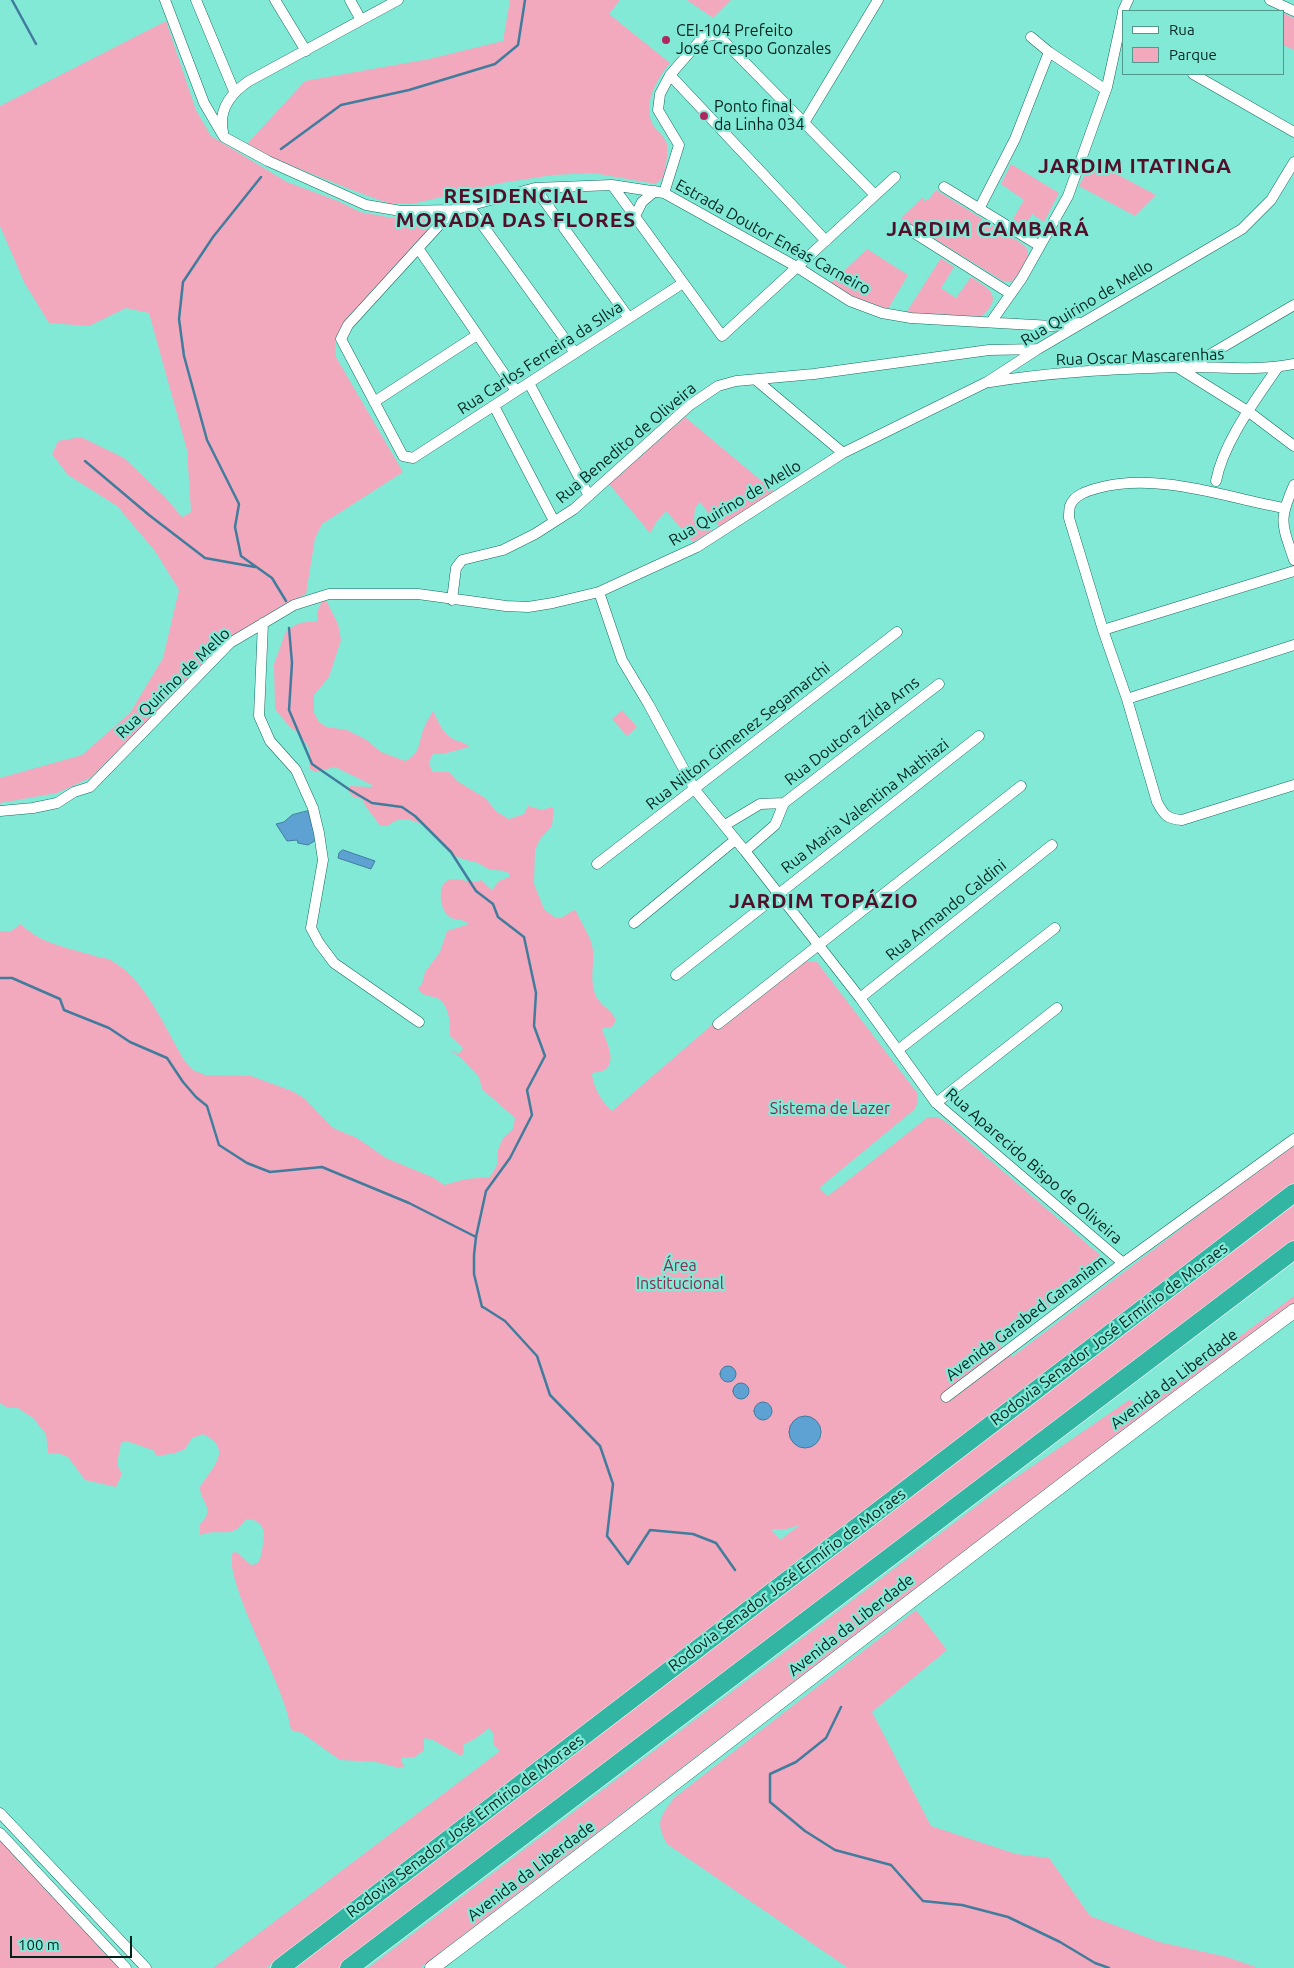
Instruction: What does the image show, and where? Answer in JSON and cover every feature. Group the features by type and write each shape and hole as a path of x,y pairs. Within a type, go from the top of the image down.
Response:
{"highway":[{"name":"Rodovia Senador José Ermírio de Moraes","path":"280,1968 1294,1193"},
{"path":"348,1968 1294,1250"}],"street":[{"path":"165,0 204,103 224,137"},
{"path":"196,0 234,91"},
{"path":"275,0 306,51"},
{"path":"350,0 361,20"},
{"path":"224,137 222,115 234,91 398,0"},
{"path":"804,123 878,0"},
{"path":"1271,0 1294,11"},
{"path":"992,322 1022,278 1068,196 1106,90 1122,19"},
{"path":"635,216 642,202 659,192 679,144 658,110 660,94 670,75 703,37 717,34 875,195"},
{"path":"1032,37 1049,52 1106,90"},
{"path":"979,209 1015,139 1049,52"},
{"path":"670,75 826,241"},
{"path":"1195,75 1294,132"},
{"name":"Estrada Doutor Enéas Carneiro","path":"224,137 268,160 366,205 401,211 453,210 536,188 612,185 659,192 797,267 850,301 882,313 911,318 1052,326 1084,322"},
{"name":"Rua Quirino de Mello","path":"0,811 33,808 56,803 74,792 90,787 230,644 294,605 329,594 418,594 452,600 528,607 553,604 598,592 697,547 843,453 987,382 1038,349 1242,229 1271,200 1294,162"},
{"path":"612,185 722,336 895,177"},
{"path":"536,188 629,318"},
{"path":"944,188 1040,246"},
{"path":"468,205 575,353"},
{"path":"453,210 348,325 341,339 374,402 477,335"},
{"path":"905,227 1011,294"},
{"path":"418,248 516,391"},
{"name":"Rua Carlos Ferreira da SIlva","path":"374,402 404,456 413,458 683,283"},
{"path":"1189,367 1294,305"},
{"name":"Rua Benedito de Oliveira","path":"452,600 456,568 462,560 503,550 535,534 574,509 690,405 718,386 736,381 814,374 989,350 1038,349"},
{"name":"Rua Oscar Mascarenhas","path":"987,382 1072,373 1177,367 1222,369 1278,367 1294,364"},
{"path":"1177,367 1249,412 1294,446"},
{"path":"1216,481 1220,463 1249,412 1278,367"},
{"path":"756,380 843,453"},
{"path":"529,383 589,496"},
{"path":"494,406 554,521"},
{"path":"1284,508 1170,485 1136,482 1112,485 1085,492 1076,498 1070,506 1069,518 1103,630 1127,699 1157,802 1164,816 1172,820 1182,820 1294,785"},
{"path":"1294,485 1284,508 1282,520 1294,560"},
{"path":"1103,630 1294,571"},
{"name":"Rua Aparecido Bispo de Oliveira","path":"598,592 622,660 649,705 695,790 725,825 817,946 860,998 936,1103 1123,1263"},
{"path":"263,623 259,716 270,741 296,770 313,808 319,833 323,860 311,928 319,943 334,963 420,1022"},
{"name":"Rua Nilton Gimenez Segamarchi","path":"597,864 897,632"},
{"path":"1127,699 1294,645"},
{"name":"Rua Doutora Zilda Arns","path":"745,851 775,825 784,803 939,684"},
{"name":"Rua Maria Valentina Mathiazi","path":"676,975 979,736"},
{"path":"718,1024 1021,786"},
{"name":"Rua Doutora Zilda Arns","path":"725,825 760,804 784,803"},
{"path":"634,923 735,840"},
{"name":"Rua Armando Caldini","path":"860,998 1052,846"},
{"path":"898,1050 1055,928"},
{"path":"936,1103 1058,1008"},
{"name":"Avenida Garabed Gananiam","path":"946,1396 1123,1263 1294,1139"},
{"name":"Avenida da Liberdade","path":"432,1968 990,1540 1294,1311"},
{"path":"0,1813 146,1968"},
{"path":"0,1833 126,1968"},
{"path":"85,1923 95,1913"}],"green space":[{"path":"510,0 620,0 609,14 670,63 660,76 650,100 649,109 653,125 667,144 663,176 656,184 593,173 553,175 501,183 412,204 388,203 280,161 247,144 305,81 429,59 503,41"},
{"path":"687,0 731,0 713,18"},
{"path":"1284,13 1294,18 1294,50 1284,45"},
{"path":"166,21 196,110 211,136 287,182 338,201 360,212 393,218 420,217 429,221 428,230 346,321 335,339 336,357 403,472 322,524 315,538 306,594 281,606 225,643 92,777 57,793 0,803 0,778 82,755 130,713 163,658 179,590 155,551 117,506 68,475 52,454 58,441 81,437 124,458 165,497 182,517 191,512 187,450 149,313 126,308 89,326 49,323 24,282 0,226 0,106"},
{"path":"1092,161 1156,195 1135,216 1079,186"},
{"path":"1011,164 1059,193 1044,222 1032,214 1025,227 1013,219 1024,200 1001,184"},
{"path":"936,190 1027,248 1026,262 1011,282 1003,281 901,218 923,197 924,201 929,199"},
{"path":"867,249 908,275 888,309 851,296 831,283"},
{"path":"941,258 954,267 941,288 956,298 971,277 989,290 993,300 987,311 979,318 906,313"},
{"path":"685,417 776,493 720,528 700,502 695,508 694,519 712,531 693,542 666,511 650,533 609,484"},
{"path":"322,601 327,602 338,624 341,640 329,677 314,695 314,713 319,722 327,727 347,730 365,739 381,752 405,761 414,755 433,711 447,734 469,747 443,754 433,754 429,762 432,772 449,772 457,781 485,798 497,812 509,819 524,814 528,806 542,810 554,808 552,826 540,839 535,850 534,884 544,909 555,918 561,918 574,910 576,911 591,941 593,951 592,978 595,994 616,1020 612,1027 602,1030 609,1049 610,1064 600,1072 592,1073 592,1078 605,1104 612,1111 713,1024 719,1030 795,968 805,962 817,962 918,1094 915,1109 819,1188 828,1196 928,1117 938,1117 1100,1255 1101,1266 1097,1270 999,1345 1012,1357 1294,1143 1294,1184 266,1968 213,1968 500,1751 494,1745 493,1733 489,1728 463,1745 464,1753 461,1756 433,1740 425,1738 424,1750 415,1757 402,1758 401,1761 405,1766 399,1768 376,1762 340,1760 302,1733 291,1730 279,1689 245,1609 232,1566 233,1552 238,1553 251,1565 257,1563 263,1544 263,1529 258,1522 246,1519 241,1526 231,1532 200,1535 200,1524 207,1514 207,1509 200,1487 215,1465 219,1452 212,1440 203,1434 192,1438 185,1449 157,1456 153,1450 126,1441 121,1443 117,1464 122,1474 116,1487 85,1480 68,1457 48,1453 46,1434 33,1418 18,1408 8,1408 0,1403 0,931 11,931 21,924 38,937 47,941 109,959 124,969 153,1005 184,1060 193,1070 205,1075 251,1076 292,1091 304,1098 333,1128 357,1138 386,1158 434,1178 444,1185 466,1179 490,1177 497,1165 498,1150 503,1138 513,1129 515,1118 482,1089 479,1077 460,1057 449,1050 459,1054 463,1048 450,1036 449,1016 443,1002 425,995 418,989 422,984 425,972 440,952 447,931 469,924 449,917 444,911 441,893 444,883 454,879 470,882 481,880 492,890 499,881 509,877 510,874 489,869 453,855 422,824 401,820 395,821 388,826 380,826 362,799 353,797 348,790 350,786 371,787 372,785 335,767 315,772 310,769 309,748 300,735 288,725 275,709 274,664 286,631 299,623 317,621 317,612","holes":["800,1525 780,1540 771,1529 786,1529"]},
{"path":"622,710 637,727 627,736 612,719"},
{"path":"1294,1203 1294,1244 343,1968 293,1968"},
{"path":"1294,1296 1294,1304 1035,1497 420,1968 368,1968 999,1489 1129,1400 1147,1406"},
{"path":"916,1610 947,1650 872,1712 931,1826 1016,1854 1049,1858 1090,1916 1159,1942 1227,1957 1259,1968 848,1968 667,1844 660,1825 662,1815 674,1798"},
{"path":"0,1840 119,1968 0,1968"}],"water":[{"path":"308,811 316,840 308,845 298,843 297,840 287,841 276,824 284,822 292,815"},
{"path":"343,850 375,861 371,869 338,858 339,853"},
{"path":"728,1366 736,1374 728,1382 720,1374"},
{"path":"741,1383 749,1391 741,1399 733,1391"},
{"path":"763,1402 769,1405 772,1411 769,1417 763,1420 757,1417 754,1411 757,1405"},
{"path":"805,1416 811,1417 816,1421 820,1426 820,1438 816,1443 811,1447 805,1448 799,1447 794,1443 790,1438 789,1432 790,1426 794,1421 799,1417"}],"waterway":[{"path":"12,0 36,44"},
{"path":"281,149 341,105 409,90 495,64 518,45 525,0"},
{"path":"261,177 213,237 183,282 179,319 184,356 207,440 239,504 235,527 241,556 272,578 286,601"},
{"path":"85,461 149,515 205,558 255,567"},
{"path":"289,628 292,663 289,710 312,764 372,803 402,807 415,816 451,852 476,891 493,904 498,917 524,937 536,993 534,1026 545,1056 527,1090 532,1115 510,1158 486,1191 474,1255 474,1274 482,1307"},
{"path":"0,978 12,978 60,999 64,1010 109,1028 130,1042 167,1058 183,1082 207,1106 219,1145 247,1163 270,1172 322,1167 409,1203 476,1237"},
{"path":"483,1307 505,1321 537,1356 550,1395 600,1446 613,1484 607,1536 628,1564 650,1530 693,1534 716,1543 735,1570"},
{"path":"841,1707 826,1738 796,1762 770,1774 770,1802 805,1831 835,1850 891,1865 923,1901 962,1905 1008,1917 1060,1942 1095,1963 1109,1968"}],"place":[{"name":"CEI-104 Prefeito José Crespo Gonzales","path":"666,40"},
{"name":"Ponto final da Linha 034","path":"704,116"}],"district":[{"name":"JARDIM ITATINGA","path":"1135,166"},
{"name":"RESIDENCIAL MORADA DAS FLORES","path":"516,208"},
{"name":"JARDIM CAMBARÁ","path":"988,229"},
{"name":"JARDIM TOPÁZIO","path":"824,901"}],"park label":[{"name":"Sistema de Lazer","path":"830,1109"},
{"name":"Área Institucional","path":"680,1275"}]}
